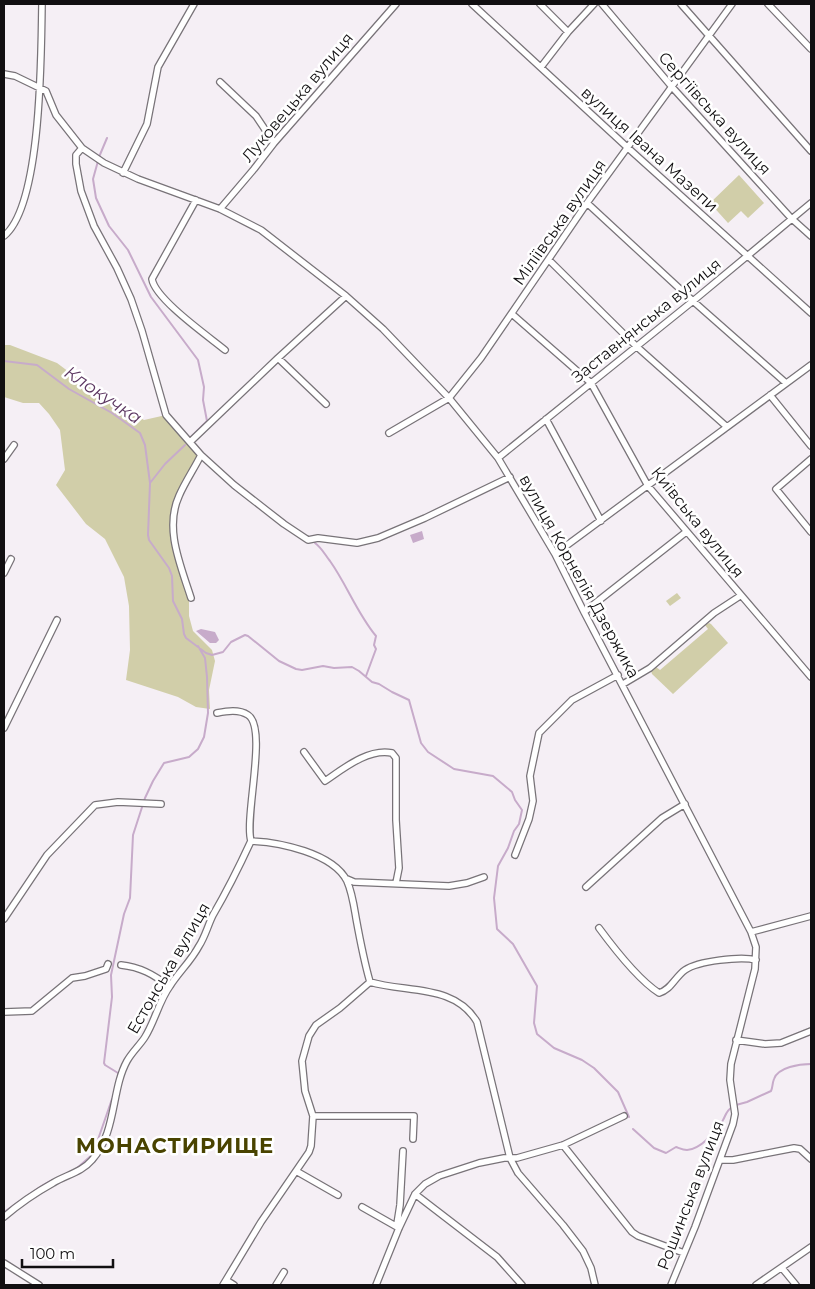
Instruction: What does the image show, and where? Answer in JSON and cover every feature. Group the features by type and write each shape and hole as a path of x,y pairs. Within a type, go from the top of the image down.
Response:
{"street":[{"path":"4,236 14,225 19,215 27,189 38,119 42,4"},
{"path":"124,173 147,124 158,67 194,4"},
{"name":"Луковецька вулиця","path":"220,208 274,143 396,4"},
{"name":"вулиця Івана Мазепи","path":"472,4 628,148 811,312"},
{"path":"540,4 568,32"},
{"path":"540,67 568,32 594,4"},
{"name":"Сергіївська вулиця","path":"602,4 672,87 791,218 811,236"},
{"path":"681,4 811,151"},
{"name":"Міліївська вулиця","path":"389,433 449,398 512,314 587,203 732,4"},
{"path":"768,4 811,49"},
{"path":"4,74 15,76 40,88"},
{"path":"220,82 256,116 274,143"},
{"name":"вулиця Корнелія Дзержика","path":"40,88 46,91 56,115 82,148 92,155 124,173 220,208 261,230 346,296 383,328 449,398 498,458 555,554 751,932 756,947 756,960 731,1064 730,1080 734,1114"},
{"path":"82,148 76,155 81,191 94,226 117,268 131,299 166,415 201,455 234,485 284,524 308,540 318,538 357,543 378,538 425,518 510,477"},
{"path":"196,200 152,279 153,286 175,309 225,350"},
{"path":"587,203 693,301 786,383"},
{"name":"Заставнянська вулиця","path":"498,458 811,203"},
{"path":"549,260 636,346 727,427"},
{"path":"190,442 346,296"},
{"name":"Київська вулиця","path":"512,314 591,383 648,486 811,677"},
{"path":"278,358 326,404"},
{"path":"555,554 811,365"},
{"path":"770,395 811,446"},
{"path":"546,419 601,521"},
{"path":"4,459 14,445"},
{"path":"191,598 173,539 173,520 178,498 201,455"},
{"path":"811,459 776,489 811,532"},
{"path":"584,612 686,532"},
{"path":"4,573 11,559"},
{"path":"623,684 650,668 714,613 740,596"},
{"path":"4,728 57,620"},
{"path":"515,855 529,819 533,801 530,776 539,732 572,700 618,675"},
{"name":"Естонська вулиця","path":"4,1217 24,1201 54,1182 85,1168 94,1158 102,1145 111,1121 127,1062 150,1028 169,987 200,945 251,841 248,832 256,750 254,725 248,715 238,711 217,713"},
{"path":"304,752 326,780 342,769 375,752 392,753 396,758 396,820 399,868 396,883"},
{"path":"4,919 47,855 95,805 118,802 161,804"},
{"path":"586,887 662,818 685,804"},
{"path":"251,841 283,844 322,858 347,880 370,982"},
{"path":"347,880 354,882 449,886 467,883 484,877"},
{"path":"751,932 811,916"},
{"path":"599,928 613,947 649,986 659,993 664,992 682,973 694,965 737,960 756,960"},
{"path":"4,1012 32,1011 72,978 106,969 108,964"},
{"path":"120,964 134,966 149,972 169,987"},
{"path":"234,1285 224,1283 311,1146 313,1116 305,1091 302,1066 303,1055 311,1030 370,982"},
{"path":"370,982 446,996 463,1005 473,1015 477,1022 510,1158 518,1173 583,1251 591,1268 594,1285"},
{"path":"736,1040 765,1044 781,1043 811,1030"},
{"name":"Рошинська вулиця","path":"671,1285 721,1160 734,1124 734,1114"},
{"path":"313,1116 414,1116 413,1140"},
{"path":"376,1285 415,1194 425,1184 440,1176 479,1163 517,1158 563,1145 624,1116"},
{"path":"563,1145 632,1232 684,1253"},
{"path":"721,1160 733,1160 794,1148 806,1153 811,1159"},
{"path":"399,1228 397,1224 403,1151"},
{"path":"296,1171 338,1195"},
{"path":"415,1194 496,1257 522,1285"},
{"path":"362,1207 399,1228"},
{"path":"756,1285 811,1247"},
{"path":"4,1263 36,1285"},
{"path":"782,1268 796,1285"},
{"path":"276,1285 284,1272"}],"shaded area":[{"path":"739,175 764,203 748,218 741,211 728,223 710,203"},
{"path":"4,345 10,345 57,363 89,387 144,420 166,415 202,455 178,498 174,539 193,599 189,601 189,616 193,631 212,650 215,661 209,690 210,709 196,707 178,697 126,680 130,650 129,606 124,577 105,539 86,524 56,485 65,470 60,430 39,403 23,403 4,397"},
{"path":"422,531 424,539 413,543 410,535"},
{"path":"677,593 681,598 670,606 666,601"},
{"path":"709,623 728,643 673,694 651,671 656,667 660,670 708,629 705,625"},
{"path":"201,629 215,632 219,640 216,643 210,643 196,631"}],"waterway":[{"path":"99,157 107,138"},
{"path":"98,161 93,179 96,198 109,226 128,250 151,297 198,360 204,387 203,400 207,421 191,437"},
{"name":"Клокучка","path":"4,361 37,365 69,389 112,413 140,433 145,445 150,483 149,540 169,568 172,576 173,601 182,619 186,638 206,653 212,655 223,652 231,642 245,635 279,661 296,669 302,670 323,666 334,668 352,667 372,682 409,700 421,743 428,752 454,769 493,776 512,792 522,810 519,824 498,866 494,898 497,929 513,944 537,986 534,1023 537,1034 554,1048 582,1060 594,1068 618,1092 629,1117"},
{"path":"150,483 165,464 185,445"},
{"path":"315,543 322,549 336,570 363,618 376,636 374,645 376,649 366,676"},
{"path":"118,1075 118,1073 104,1063 112,997 111,975 124,914 130,898 133,835 145,798 164,763 189,757 198,749 204,737 208,713 207,677 205,658 198,646"},
{"name":"Клокучка","path":"736,1105 771,1091 776,1075 785,1069 811,1064"},
{"path":"76,1169 93,1154 112,1099"},
{"name":"Клокучка","path":"633,1129 654,1148 666,1153 676,1147 686,1150 692,1149 703,1143 713,1134 732,1107"},
{"path":"4,1212 52,1180"}],"district":[{"name":"МОНАСТИРИЩЕ","path":"175,1146"}]}
